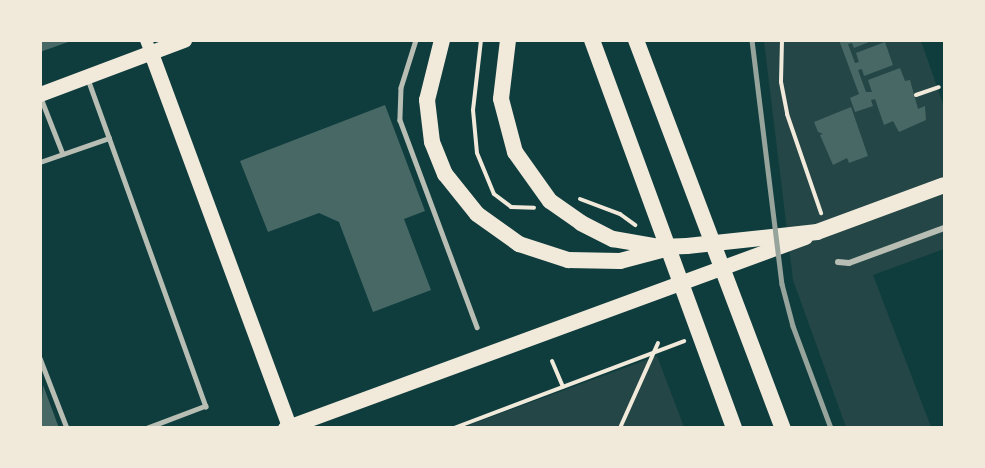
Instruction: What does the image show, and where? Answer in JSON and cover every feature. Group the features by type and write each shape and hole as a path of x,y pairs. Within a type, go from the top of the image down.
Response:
{"highway":[{"path":"442,40 433,68 427,100 437,158 454,188 490,225 519,244 568,260 620,261 668,248"},
{"path":"508,40 501,80 505,121 515,152 534,183 556,206 588,228 637,244 687,246 816,232 945,185"},
{"path":"592,40 734,428"},
{"path":"636,40 783,428"}],"main road":[{"path":"40,95 87,77 148,47 184,40"},
{"path":"148,47 288,427 816,232"}],"street":[{"path":"838,262 849,263 945,228"}],"lane":[{"path":"416,40 401,88 400,120 477,327"},
{"path":"87,77 206,406 148,428"},
{"path":"40,95 63,154"},
{"path":"40,162 109,138"},
{"path":"40,358 67,428"},
{"path":"165,421 167,428"}],"path":[{"path":"481,40 473,110 475,134 483,170 494,194"},
{"path":"782,40 781,82 788,114 820,211"},
{"path":"916,95 939,87"},
{"path":"592,215 597,205"},
{"path":"454,428 700,335"},
{"path":"620,428 658,343"},
{"path":"552,361 563,387"}],"shaded area":[{"path":"764,41 921,41 944,107 944,249 873,275 931,427 846,427 793,280"},
{"path":"657,356 684,427 461,428"}],"building":[{"path":"40,40 71,40 71,41 40,52"},
{"path":"839,40 874,40 854,48 852,43 848,44 855,63 859,62 856,53 885,42 893,65 864,76 862,69 858,70 866,92 872,92 868,80 900,68 905,81 910,80 918,109 925,106 926,120 899,132 893,121 884,125 875,99 871,100 873,106 855,112 850,98 859,94"},
{"path":"385,105 425,211 404,219 431,290 373,312 339,222 319,213 268,232 240,161"},
{"path":"851,107 868,156 849,163 847,158 833,165 820,135 823,134 818,132 814,122"},
{"path":"43,385 59,428 40,428"}],"railway":[{"path":"752,40 782,284 793,326 831,428"}]}
